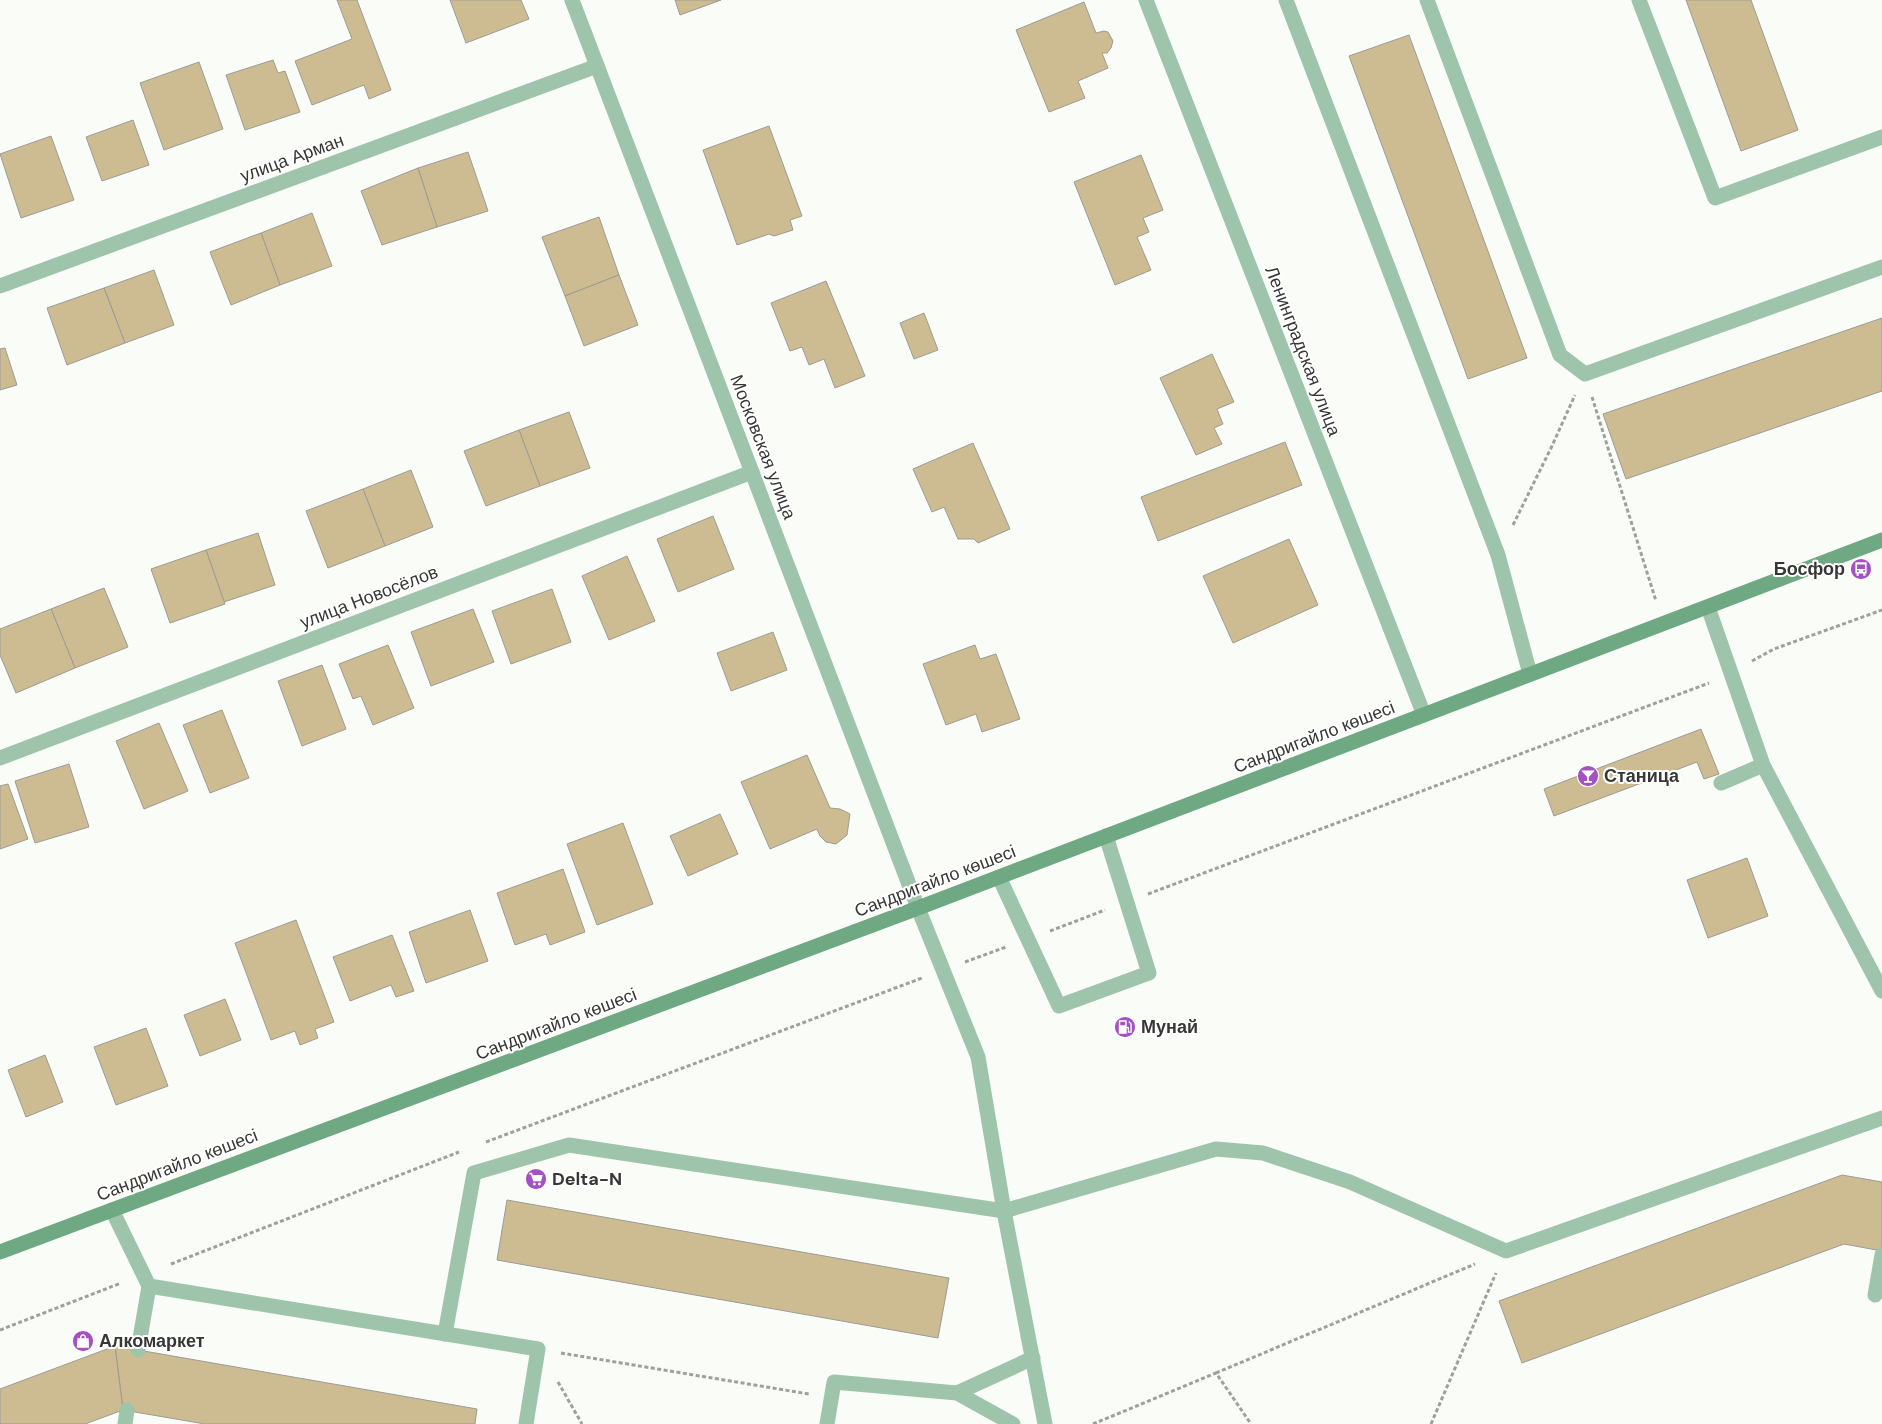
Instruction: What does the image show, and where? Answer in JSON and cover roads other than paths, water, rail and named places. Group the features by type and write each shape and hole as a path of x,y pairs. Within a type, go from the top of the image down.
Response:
{"street":[{"name":"Сандригайло көшесі","path":"0,1252 918,908 1882,540"}],"lane":[{"name":"Московская улица","path":"572,0 918,908 978,1057 1004,1211 1045,1424"},
{"name":"Ленинградская улица","path":"1146,0 1424,715"},
{"path":"1286,0 1498,555 1530,674"},
{"path":"1427,0 1560,355 1585,374 1882,267"},
{"path":"1639,0 1715,198 1882,137"},
{"name":"улица Арман","path":"0,286 597,66"},
{"name":"улица Новосёлов","path":"0,758 752,472"},
{"path":"1708,606 1763,766 1882,991"},
{"path":"1721,783 1763,766"},
{"path":"999,877 1059,1006 1149,973 1106,836"},
{"path":"445,1334 474,1173 569,1145 1004,1211 1216,1149 1263,1153 1350,1182 1506,1251 1882,1118"},
{"path":"112,1210 146,1280 138,1350"},
{"path":"1875,1295 1882,1255"},
{"path":"146,1280 538,1349 526,1424"},
{"path":"956,1393 1033,1358"},
{"path":"827,1424 834,1382 956,1393 1014,1424"}],"place":[{"name":"Босфор","path":"1861,569"},
{"name":"Станица","path":"1588,776"},
{"name":"Мунай","path":"1125,1027"},
{"name":"Delta-N","path":"536,1179"},
{"name":"Алкомаркет","path":"83,1341"}]}
